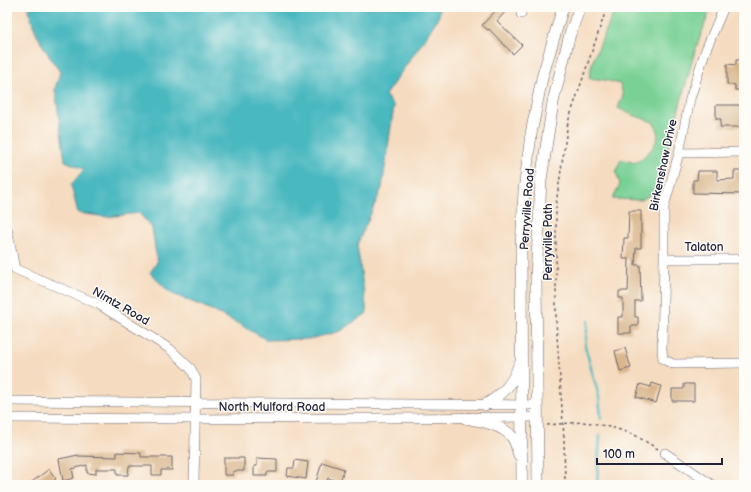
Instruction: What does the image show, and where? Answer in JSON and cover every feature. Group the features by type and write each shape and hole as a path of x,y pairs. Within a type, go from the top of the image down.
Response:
{"main road":[{"name":"Perryville Road","path":"522,485 521,248 524,191 531,134 542,78 562,7"},
{"name":"Perryville Road","path":"538,485 536,279 541,180 553,102 570,34 580,7"},
{"path":"485,405 506,389 515,376 522,356"},
{"path":"465,418 504,429 512,437 522,466"}],"street":[{"name":"Birkenshaw Drive","path":"724,7 704,52 690,99 679,153 664,207 662,349 663,359 673,364 744,363"},
{"path":"679,153 744,152"},
{"name":"Nimtz Road","path":"7,228 15,269 98,304 170,349 191,369 196,379 196,403"},
{"name":"Talaton","path":"664,259 744,259"},
{"name":"North Mulford Road","path":"7,401 537,405"},
{"path":"194,485 196,403"},
{"name":"North Mulford Road","path":"7,418 196,419 522,417 537,421"},
{"path":"662,451 712,485"}],"path":[{"name":"Perryville Path","path":"565,485 563,424 556,321 556,204 568,122 607,7"},
{"path":"537,421 563,424 592,422 633,434 662,451"}],"green space":[{"path":"616,7 711,7 695,51 656,191 642,200 613,199 620,184 616,172 621,159 635,163 651,150 657,140 658,130 653,122 618,108 623,95 620,84 589,78 592,63"}],"water":[{"path":"29,7 439,7 439,16 385,95 394,106 382,188 357,245 367,313 341,331 310,339 267,340 207,308 170,293 150,273 157,262 152,228 139,213 107,217 78,213 71,185 84,169 65,161 55,89 60,72 45,50 36,32"}],"building":[{"path":"499,7 505,12 497,21 522,45 513,54 489,29 488,30 482,25"},
{"path":"736,60 744,60 744,90 735,90 735,85 727,84 727,64 736,65"},
{"path":"716,105 744,105 744,119 741,119 740,127 720,127 721,119 716,119"},
{"path":"698,171 717,171 717,180 734,179 734,171 744,171 744,194 693,193 693,180 697,180"},
{"path":"629,211 641,211 641,248 636,248 635,265 640,265 641,301 635,301 635,317 638,317 638,326 631,326 631,333 618,333 618,317 623,317 623,298 619,298 619,291 628,291 629,259 623,259 624,238 628,238"},
{"path":"625,348 631,368 620,371 615,351"},
{"path":"652,383 661,386 656,403 636,397 640,384 651,387"},
{"path":"684,384 694,384 694,401 672,401 672,389 684,389"},
{"path":"117,452 141,453 141,457 172,457 172,470 161,470 161,475 152,475 152,466 129,466 128,475 117,475 117,469 96,469 96,474 87,473 87,465 72,469 74,478 63,481 59,459 78,455 117,457"},
{"path":"224,458 244,458 244,471 233,471 233,475 224,475"},
{"path":"257,458 277,459 277,472 267,472 267,476 254,476 254,466 257,466"},
{"path":"295,460 308,462 306,479 287,476 288,468 294,468"},
{"path":"322,462 344,469 340,482 328,478 326,485 316,482"},
{"path":"49,469 56,479 48,485 28,485"}],"waterway":[{"path":"588,321 585,346 599,397 601,418"},
{"path":"597,485 600,436"}]}
